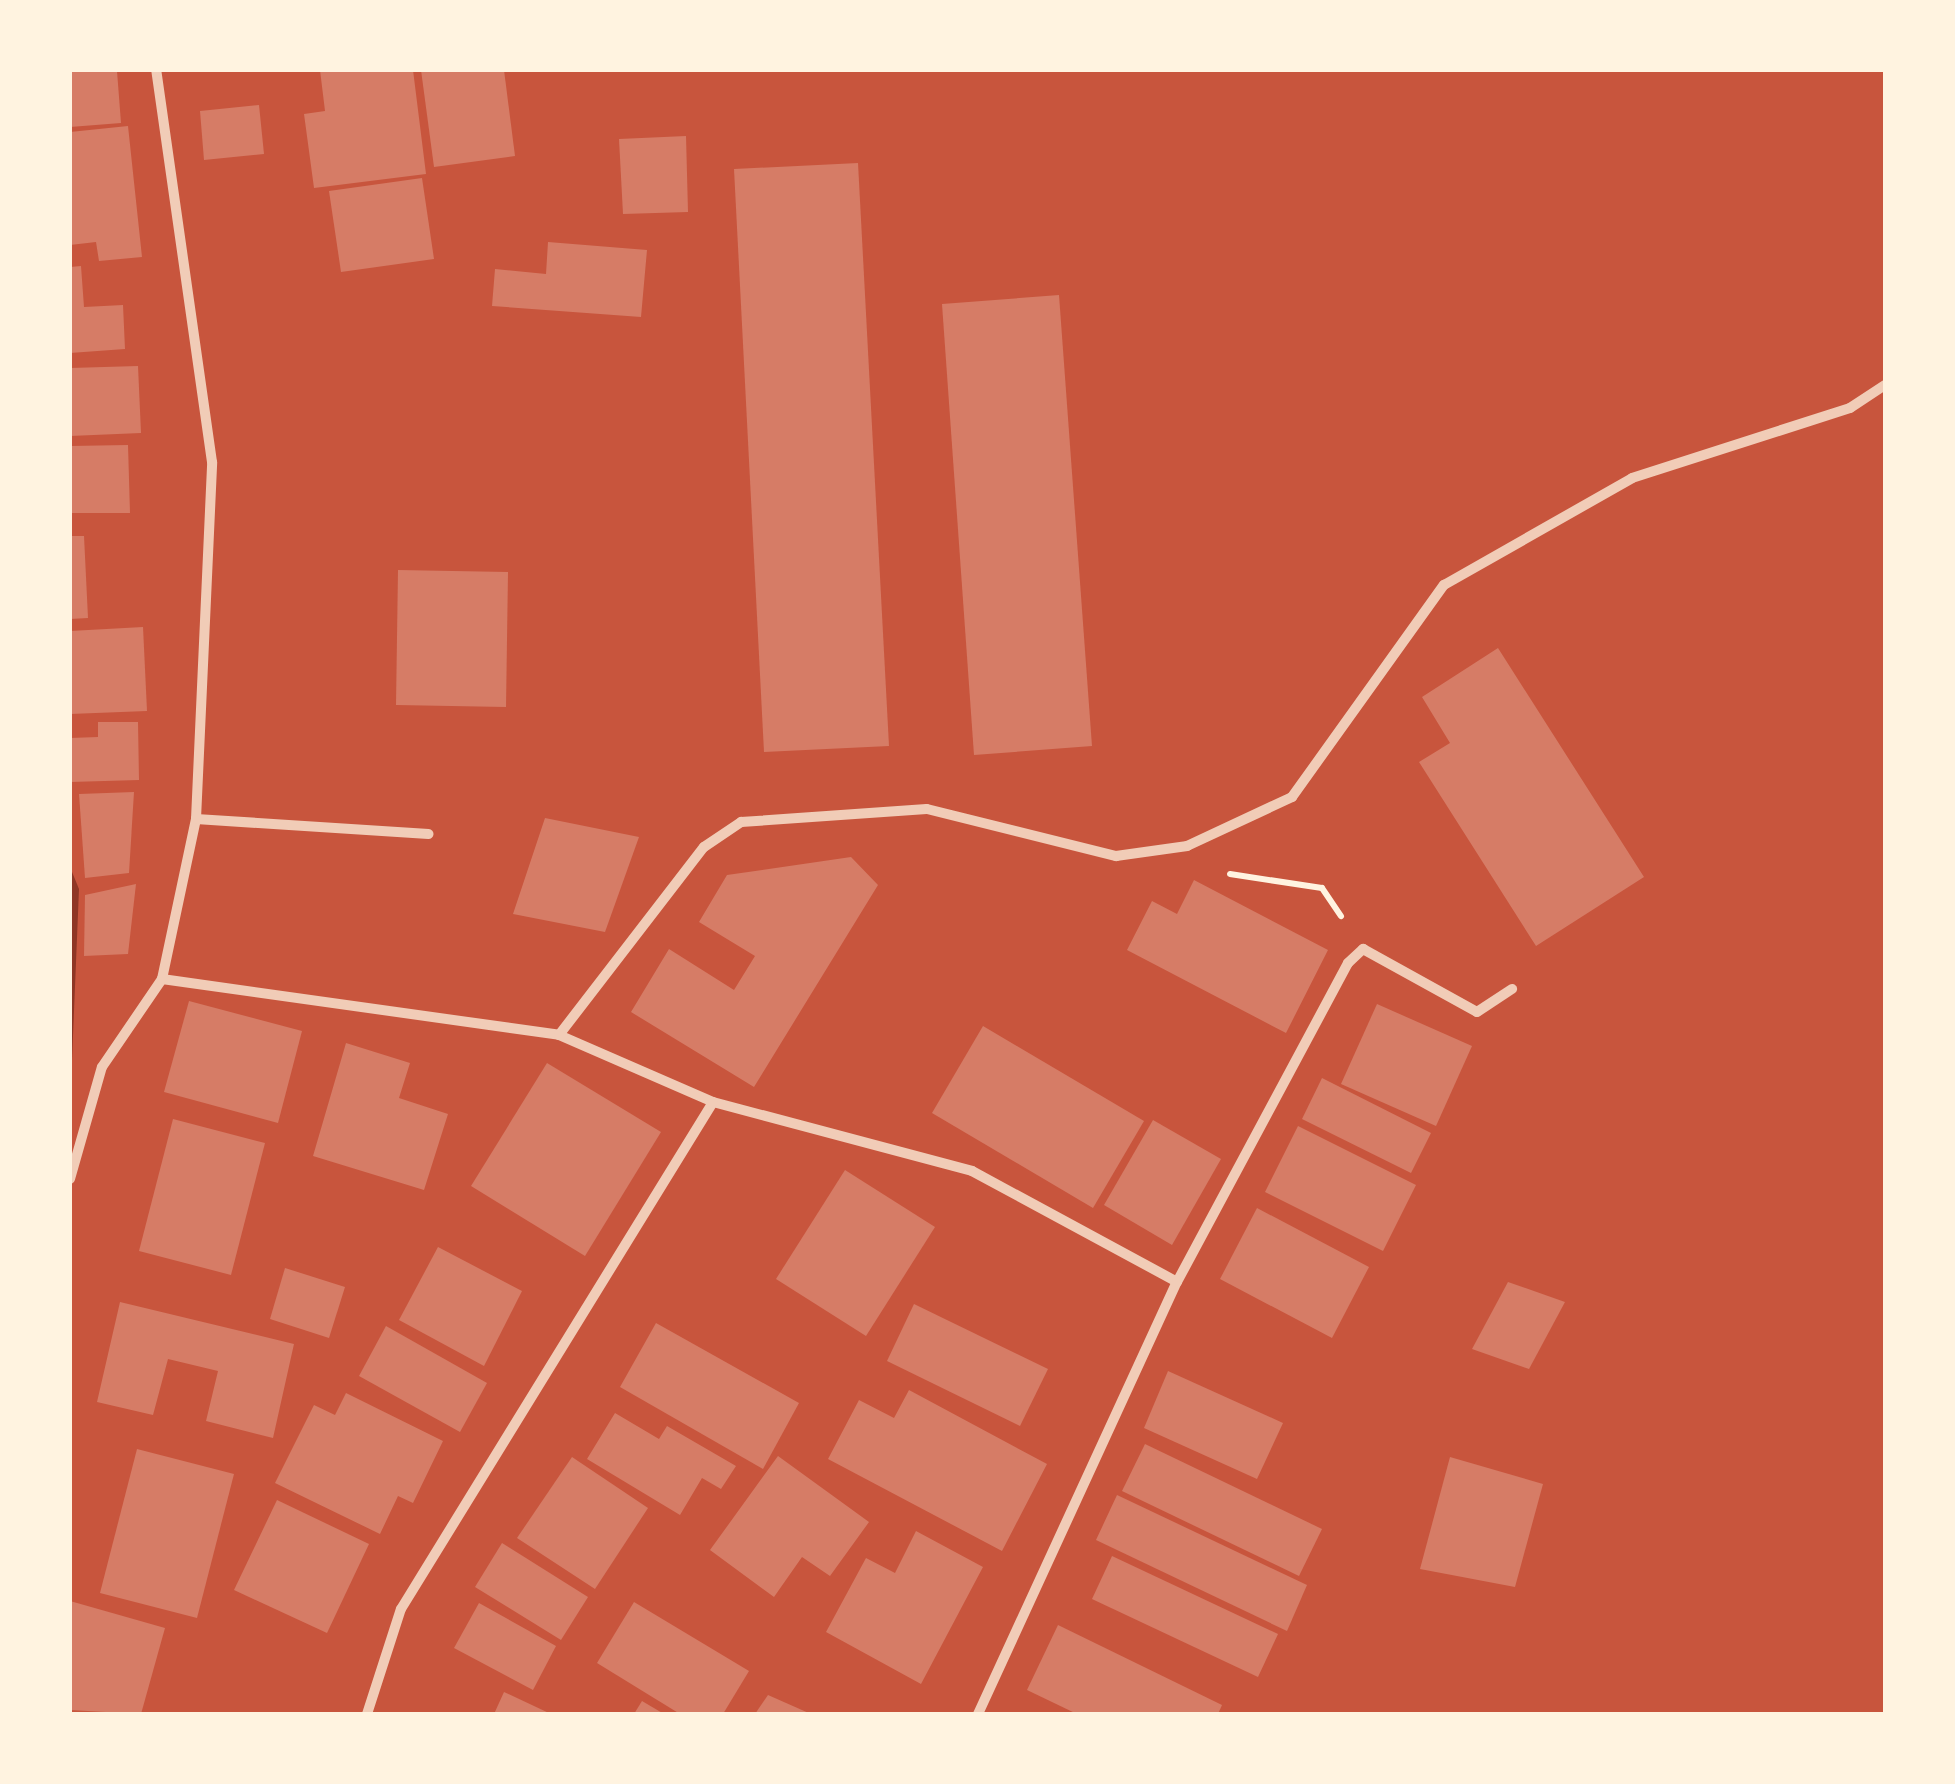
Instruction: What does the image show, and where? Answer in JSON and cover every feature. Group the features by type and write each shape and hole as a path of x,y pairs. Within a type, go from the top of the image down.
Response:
{"street":[{"path":"70,1179 102,1067 162,979 196,819 212,462 156,70"},
{"path":"559,1035 704,847 741,822 926,809 1116,856 1187,846 1292,797 1311,778 1444,585 1632,478 1850,408 1885,385"},
{"path":"196,819 429,834"},
{"path":"978,1714 1177,1282 1348,963 1363,949 1478,1012 1512,990"},
{"path":"162,979 559,1035 712,1102 972,1172 1177,1282"},
{"path":"367,1714 401,1609 712,1102"}],"path":[{"path":"1187,846 1225,873 1322,888 1363,949"}],"shaded area":[{"path":"70,867 79,889 70,1109"}],"building":[{"path":"70,70 117,71 121,123 70,127"},
{"path":"320,70 413,70 426,174 314,188 304,114 325,111"},
{"path":"421,70 504,70 515,156 434,167"},
{"path":"259,105 264,154 204,160 200,111"},
{"path":"128,126 142,257 99,261 96,242 70,245 70,132"},
{"path":"686,136 688,212 623,214 619,139"},
{"path":"858,163 889,746 764,752 734,169"},
{"path":"422,178 434,259 341,272 329,191"},
{"path":"548,242 647,250 641,317 492,306 495,269 546,274"},
{"path":"81,266 84,307 123,305 125,349 70,353 70,267"},
{"path":"1059,295 1092,746 974,755 942,304"},
{"path":"138,366 141,433 70,436 70,368"},
{"path":"128,445 130,513 70,513 70,446"},
{"path":"70,536 84,536 88,618 70,619"},
{"path":"398,570 508,572 506,707 396,705"},
{"path":"143,627 147,711 70,714 70,631"},
{"path":"1498,648 1644,877 1536,946 1419,762 1450,743 1422,697"},
{"path":"98,722 138,722 139,780 70,782 70,738 98,737"},
{"path":"134,792 129,873 85,878 79,794"},
{"path":"545,818 639,837 605,932 513,914"},
{"path":"851,857 878,885 754,1087 631,1012 669,949 734,990 755,956 699,922 727,875"},
{"path":"1194,880 1328,950 1286,1033 1127,950 1152,901 1177,914"},
{"path":"136,884 128,954 84,956 85,895"},
{"path":"189,1001 302,1031 278,1123 164,1092"},
{"path":"1377,1004 1472,1046 1436,1126 1341,1084"},
{"path":"983,1026 1144,1121 1093,1208 932,1113"},
{"path":"346,1043 410,1063 399,1098 448,1114 424,1190 313,1156"},
{"path":"547,1063 661,1132 585,1256 471,1186"},
{"path":"1322,1078 1431,1133 1411,1173 1302,1119"},
{"path":"173,1119 265,1143 231,1275 139,1251"},
{"path":"1153,1120 1221,1159 1172,1245 1104,1205"},
{"path":"1298,1126 1416,1185 1383,1251 1265,1192"},
{"path":"845,1170 935,1227 866,1336 776,1279"},
{"path":"1257,1208 1369,1267 1332,1338 1220,1279"},
{"path":"438,1247 522,1291 484,1366 399,1320"},
{"path":"285,1268 345,1287 329,1338 270,1319"},
{"path":"1508,1282 1565,1302 1529,1369 1472,1349"},
{"path":"120,1302 294,1344 273,1438 206,1421 218,1371 168,1359 153,1415 97,1402"},
{"path":"914,1304 1048,1369 1020,1426 887,1361"},
{"path":"656,1323 799,1403 763,1469 620,1387"},
{"path":"386,1326 487,1383 460,1432 359,1376"},
{"path":"1168,1371 1283,1423 1257,1479 1144,1428"},
{"path":"909,1390 1047,1464 1002,1551 828,1459 859,1400 894,1418"},
{"path":"346,1393 443,1441 413,1503 398,1496 380,1534 275,1483 314,1405 335,1415"},
{"path":"615,1413 659,1439 667,1426 736,1466 721,1489 702,1478 680,1515 587,1459"},
{"path":"1145,1444 1322,1529 1299,1576 1122,1491"},
{"path":"137,1449 234,1474 197,1618 100,1593"},
{"path":"778,1456 869,1522 830,1576 802,1557 774,1597 710,1550"},
{"path":"572,1457 648,1508 595,1589 517,1538"},
{"path":"1450,1457 1543,1484 1515,1587 1420,1569"},
{"path":"1117,1495 1307,1585 1287,1631 1096,1540"},
{"path":"277,1500 369,1544 327,1633 234,1590"},
{"path":"916,1531 983,1567 921,1684 826,1632 866,1558 895,1573"},
{"path":"502,1543 588,1597 561,1640 475,1587"},
{"path":"1112,1556 1278,1634 1258,1677 1092,1599"},
{"path":"70,1601 165,1628 141,1714 70,1710"},
{"path":"634,1602 749,1671 723,1714 680,1714 597,1663"},
{"path":"479,1603 556,1646 533,1690 454,1648"},
{"path":"1058,1625 1222,1705 1218,1714 1077,1714 1027,1690"},
{"path":"504,1692 551,1714 494,1714"},
{"path":"768,1695 811,1714 755,1714"},
{"path":"642,1701 664,1714 634,1714"}]}
